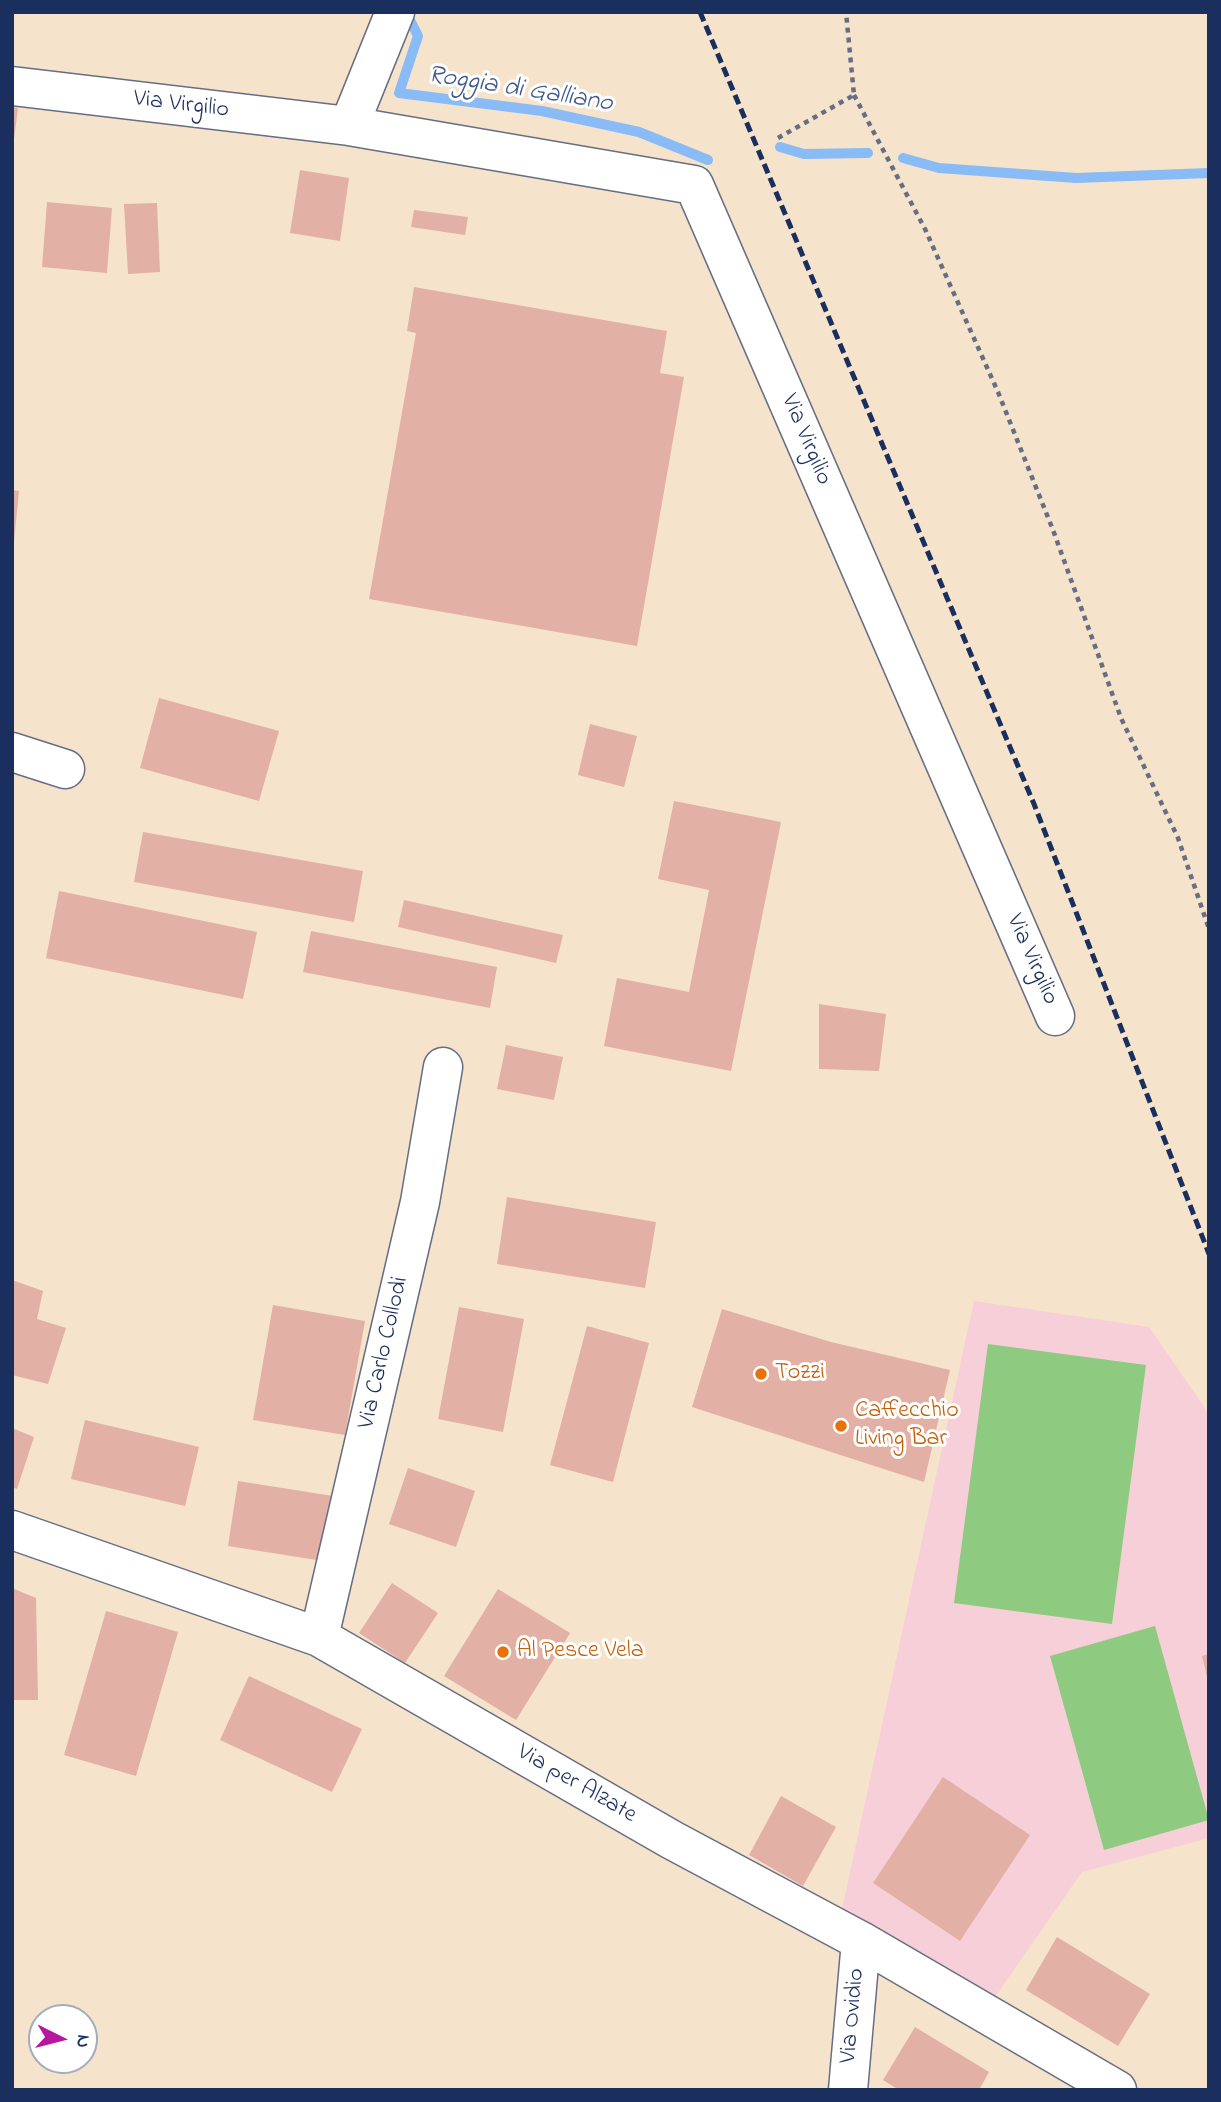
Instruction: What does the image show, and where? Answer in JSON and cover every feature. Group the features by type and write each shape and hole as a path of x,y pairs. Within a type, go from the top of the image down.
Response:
{"street":[{"path":"349,126 395,12"},
{"name":"Via Virgilio","path":"12,86 349,126 694,185 1055,1016"},
{"path":"12,752 65,768"},
{"name":"Via Carlo Collodi","path":"319,1637 420,1202 443,1067"},
{"name":"Via per Alzate","path":"12,1530 319,1637 672,1840 861,1941 1117,2090"},
{"name":"Via Ovidio","path":"848,2090 861,1941"}],"path":[{"path":"846,12 854,95 925,229 998,392 1053,530 1121,718 1178,838 1209,929"},
{"path":"778,138 854,95"}],"shaded area":[{"path":"974,1301 1149,1327 1209,1414 1209,1838 1082,1872 995,1997 842,1909"}],"green space":[{"path":"988,1344 1146,1365 1112,1624 954,1603"},
{"path":"1155,1626 1209,1820 1104,1850 1050,1656"}],"building":[{"path":"12,107 18,108 14,139 12,139"},
{"path":"300,170 349,178 340,241 290,233"},
{"path":"47,202 112,208 107,273 42,267"},
{"path":"157,203 160,272 128,274 124,204"},
{"path":"414,210 468,217 465,235 411,227"},
{"path":"414,287 667,331 660,373 684,377 637,646 369,599 416,333 407,331"},
{"path":"12,490 19,491 14,541 12,541"},
{"path":"159,698 279,731 259,801 140,768"},
{"path":"590,724 637,736 624,787 578,775"},
{"path":"674,801 781,822 731,1071 604,1046 617,978 689,992 709,890 658,879"},
{"path":"143,832 363,871 354,922 134,882"},
{"path":"59,891 257,932 243,999 46,958"},
{"path":"404,900 563,935 556,963 398,927"},
{"path":"311,931 497,967 490,1008 303,972"},
{"path":"819,1004 886,1014 879,1071 819,1069"},
{"path":"506,1045 563,1057 554,1100 497,1089"},
{"path":"507,1197 656,1222 645,1288 497,1264"},
{"path":"12,1280 43,1291 37,1319 66,1328 48,1384 12,1375"},
{"path":"273,1305 365,1321 345,1435 253,1420"},
{"path":"459,1307 524,1319 503,1432 438,1419"},
{"path":"722,1309 831,1342 950,1370 924,1482 692,1407"},
{"path":"587,1326 649,1343 613,1482 550,1465"},
{"path":"85,1420 199,1447 185,1506 71,1479"},
{"path":"12,1428 34,1437 17,1489 12,1487"},
{"path":"408,1468 475,1491 456,1547 389,1524"},
{"path":"238,1481 333,1496 323,1561 228,1546"},
{"path":"392,1583 438,1613 405,1663 359,1633"},
{"path":"12,1588 36,1598 38,1700 12,1700"},
{"path":"498,1589 570,1633 516,1720 444,1676"},
{"path":"106,1611 178,1632 136,1776 64,1755"},
{"path":"1209,1654 1209,1680 1208,1681 1202,1656"},
{"path":"249,1676 362,1729 332,1792 220,1740"},
{"path":"943,1777 1030,1835 960,1941 873,1883"},
{"path":"781,1796 836,1827 803,1886 749,1855"},
{"path":"1057,1937 1150,1994 1118,2046 1026,1990"},
{"path":"915,2027 989,2072 979,2090 899,2090 883,2080"}],"waterway":[{"name":"Roggia di Galliano","path":"409,18 418,36 399,93 542,111 639,132 708,160"},
{"name":"Roggia di Galliano","path":"780,147 804,154 868,153"},
{"name":"Roggia di Galliano","path":"903,158 939,168 1076,178 1209,173"}],"railway":[{"path":"700,12 1034,804 1209,1254"}],"place":[{"name":"Tozzi","path":"761,1374"},
{"name":"Caffecchio Living Bar","path":"841,1426"},
{"name":"Al Pesce Vela","path":"503,1652"}]}
